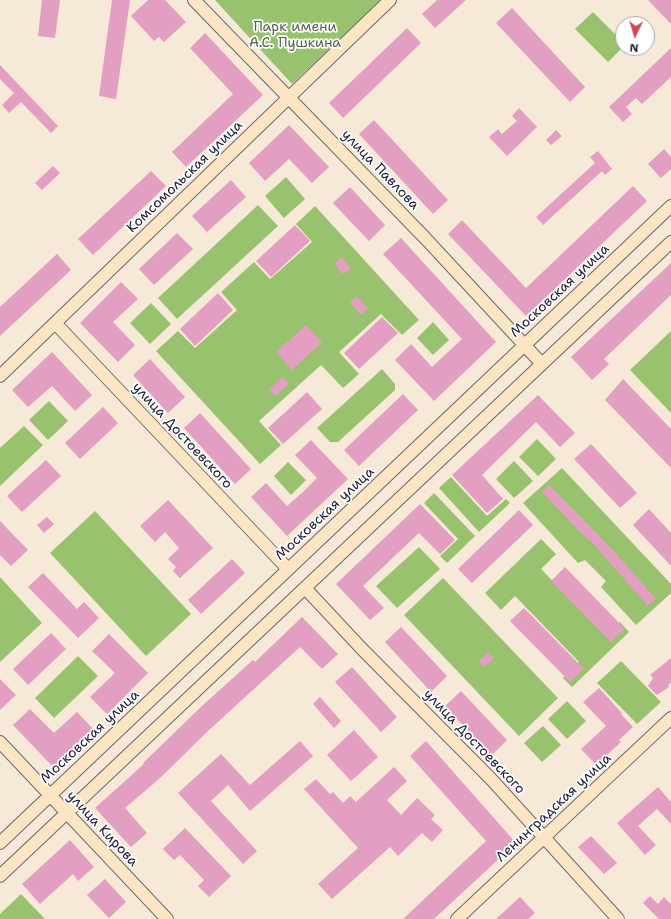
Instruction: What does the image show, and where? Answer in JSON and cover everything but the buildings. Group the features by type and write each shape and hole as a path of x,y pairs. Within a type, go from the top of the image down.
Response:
{"street":[{"name":"улица Павлова","path":"194,0 542,364"},
{"name":"Комсомольская улица","path":"0,376 390,0"},
{"name":"Московская улица","path":"0,842 671,206"},
{"path":"0,876 671,242"},
{"name":"улица Достоевского","path":"55,323 288,569"},
{"name":"улица Достоевского","path":"305,588 361,648 492,780 618,919"},
{"name":"Ленинградская улица","path":"457,919 671,718"},
{"name":"улица Кирова","path":"0,742 166,919"}],"green space":[{"name":"Парк имени А.С. Пушкина","path":"215,0 381,0 292,84"},
{"path":"593,12 615,34 615,55 608,62 575,29"},
{"path":"286,177 305,199 284,218 265,196"},
{"path":"258,205 278,226 177,319 158,298"},
{"path":"315,206 419,320 402,335 381,314 339,352 359,374 343,388 321,365 259,421 281,445 260,464 156,351 178,331 195,348 237,310 221,292 254,262 270,279 312,242 296,224"},
{"path":"151,303 171,324 150,344 130,323"},
{"path":"433,322 449,340 433,355 417,338"},
{"path":"671,331 671,413 630,370"},
{"path":"382,369 395,384 395,390 338,442 330,442 317,428"},
{"path":"49,401 68,421 48,440 29,420"},
{"path":"24,426 43,445 0,486 0,448"},
{"path":"537,439 556,459 538,476 519,457"},
{"path":"514,461 533,481 514,498 496,479"},
{"path":"288,462 306,480 291,495 274,476"},
{"path":"562,468 671,584 671,593 636,625 601,587 606,581 585,560 578,563 523,503"},
{"path":"451,477 487,516 506,499 510,503 479,532 439,488"},
{"path":"434,493 475,536 447,563 440,556 458,539 424,503"},
{"path":"95,511 191,614 146,656 50,553"},
{"path":"541,539 556,554 541,569 606,636 620,622 629,632 572,687 563,678 579,662 515,596 501,610 485,593"},
{"path":"419,547 440,569 397,608 376,586"},
{"path":"0,577 42,623 0,662"},
{"path":"443,578 558,698 519,736 404,615"},
{"path":"78,656 98,676 54,718 35,698"},
{"path":"621,661 661,702 637,724 597,683"},
{"path":"567,701 586,721 567,739 548,719"},
{"path":"543,726 561,745 542,762 524,743"},
{"path":"21,894 45,919 0,919 0,914"}]}
